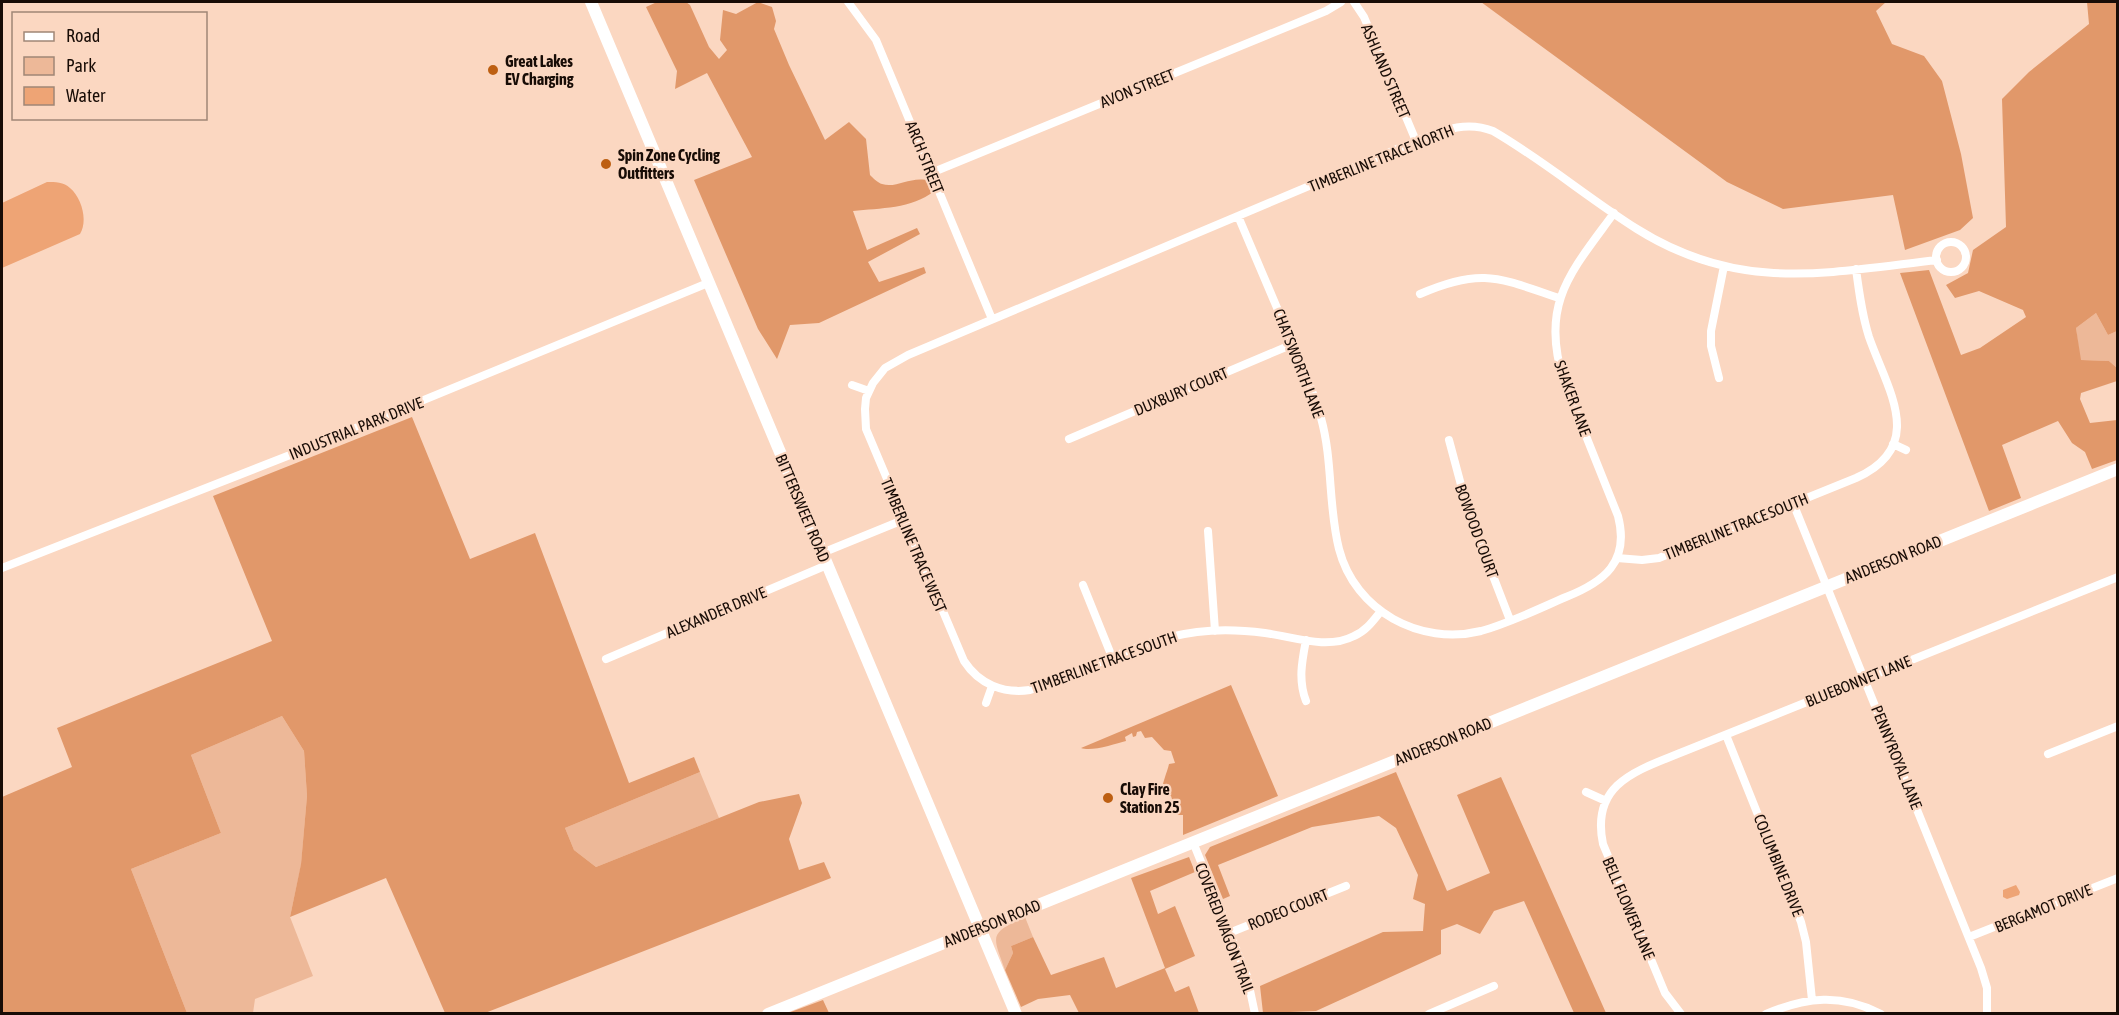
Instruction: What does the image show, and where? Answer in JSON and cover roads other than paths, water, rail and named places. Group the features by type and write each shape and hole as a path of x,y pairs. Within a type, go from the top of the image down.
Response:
{"street":[{"name":"BITTERSWEET ROAD","path":"591,2 1016,1014"},
{"name":"ARCH STREET","path":"848,2 876,40 992,319"},
{"name":"AVON STREET","path":"931,173 1326,11 1341,2"},
{"name":"ASHLAND STREET","path":"1354,2 1364,17 1416,141"},
{"name":"TIMBERLINE TRACE NORTH","path":"869,391 879,374 894,362 1452,127 1470,125 1488,129 1500,135 1636,229 1697,259 1740,270 1784,275 1822,274 1937,260"},
{"name":"SHAKER LANE","path":"1614,213 1577,265 1559,298 1555,329 1558,363 1618,516 1620,534 1617,558"},
{"name":"CHATSWORTH LANE","path":"1238,216 1293,344 1321,420 1328,456 1337,539 1342,558 1354,583 1363,595 1381,611"},
{"path":"1719,378 1711,346 1711,331 1724,266"},
{"path":"1856,269 1866,327 1895,403 1898,426 1895,440 1906,450"},
{"path":"1420,294 1446,282 1483,277 1507,281 1559,298"},
{"name":"INDUSTRIAL PARK DRIVE","path":"2,568 290,455 708,283"},
{"name":"DUXBURY COURT","path":"1069,439 1293,344"},
{"path":"852,385 869,391"},
{"name":"TIMBERLINE TRACE WEST","path":"869,391 865,409 866,429 903,520 960,655 972,672 992,686"},
{"name":"BOWOOD COURT","path":"1449,440 1468,511 1510,620"},
{"name":"TIMBERLINE TRACE SOUTH","path":"1617,558 1642,560 1659,558 1865,474 1885,458 1895,440"},
{"name":"ANDERSON ROAD","path":"768,1014 2118,469"},
{"name":"PENNYROYAL LANE","path":"1793,503 1970,938 1984,978 1988,1014"},
{"path":"822,553 903,520"},
{"path":"1208,531 1215,631"},
{"path":"1381,611 1413,629 1437,634 1470,633 1510,620 1596,584 1610,570 1617,558"},
{"name":"ALEXANDER DRIVE","path":"606,659 827,565"},
{"name":"BLUEBONNET LANE","path":"1606,799 1621,780 1629,775 2118,577"},
{"path":"1083,585 1112,657"},
{"name":"TIMBERLINE TRACE SOUTH","path":"992,686 1011,691 1030,690 1136,647 1173,636 1215,631 1264,633 1328,643 1348,639 1365,629 1381,611"},
{"path":"1306,640 1301,680 1301,688 1306,701"},
{"path":"986,703 992,686"},
{"path":"2048,754 2118,726"},
{"name":"COLUMBINE DRIVE","path":"1726,735 1802,922 1812,1000"},
{"path":"1586,792 1606,799"},
{"name":"BELL FLOWER LANE","path":"1606,799 1602,809 1600,829 1605,850 1665,993 1681,1014"},
{"name":"COVERED WAGON TRAIL","path":"1193,842 1247,976 1256,1014"},
{"name":"BERGAMOT DRIVE","path":"1970,938 2118,878"},
{"name":"RODEO COURT","path":"1229,933 1346,886"},
{"path":"1429,1014 1494,986"},
{"path":"1766,1014 1797,1002 1836,999 1861,1005 1881,1014"}],"water":[{"path":"47,182 65,185 78,198 84,216 80,234 2,268 2,203"},
{"path":"2016,885 2020,892 2019,895 2007,899 2003,897 2003,890"}],"place":[{"name":"Great Lakes EV Charging","path":"493,70"},
{"name":"Spin Zone Cycling Outfitters","path":"606,164"},
{"name":"Clay Fire Station 25","path":"1108,798"}]}
